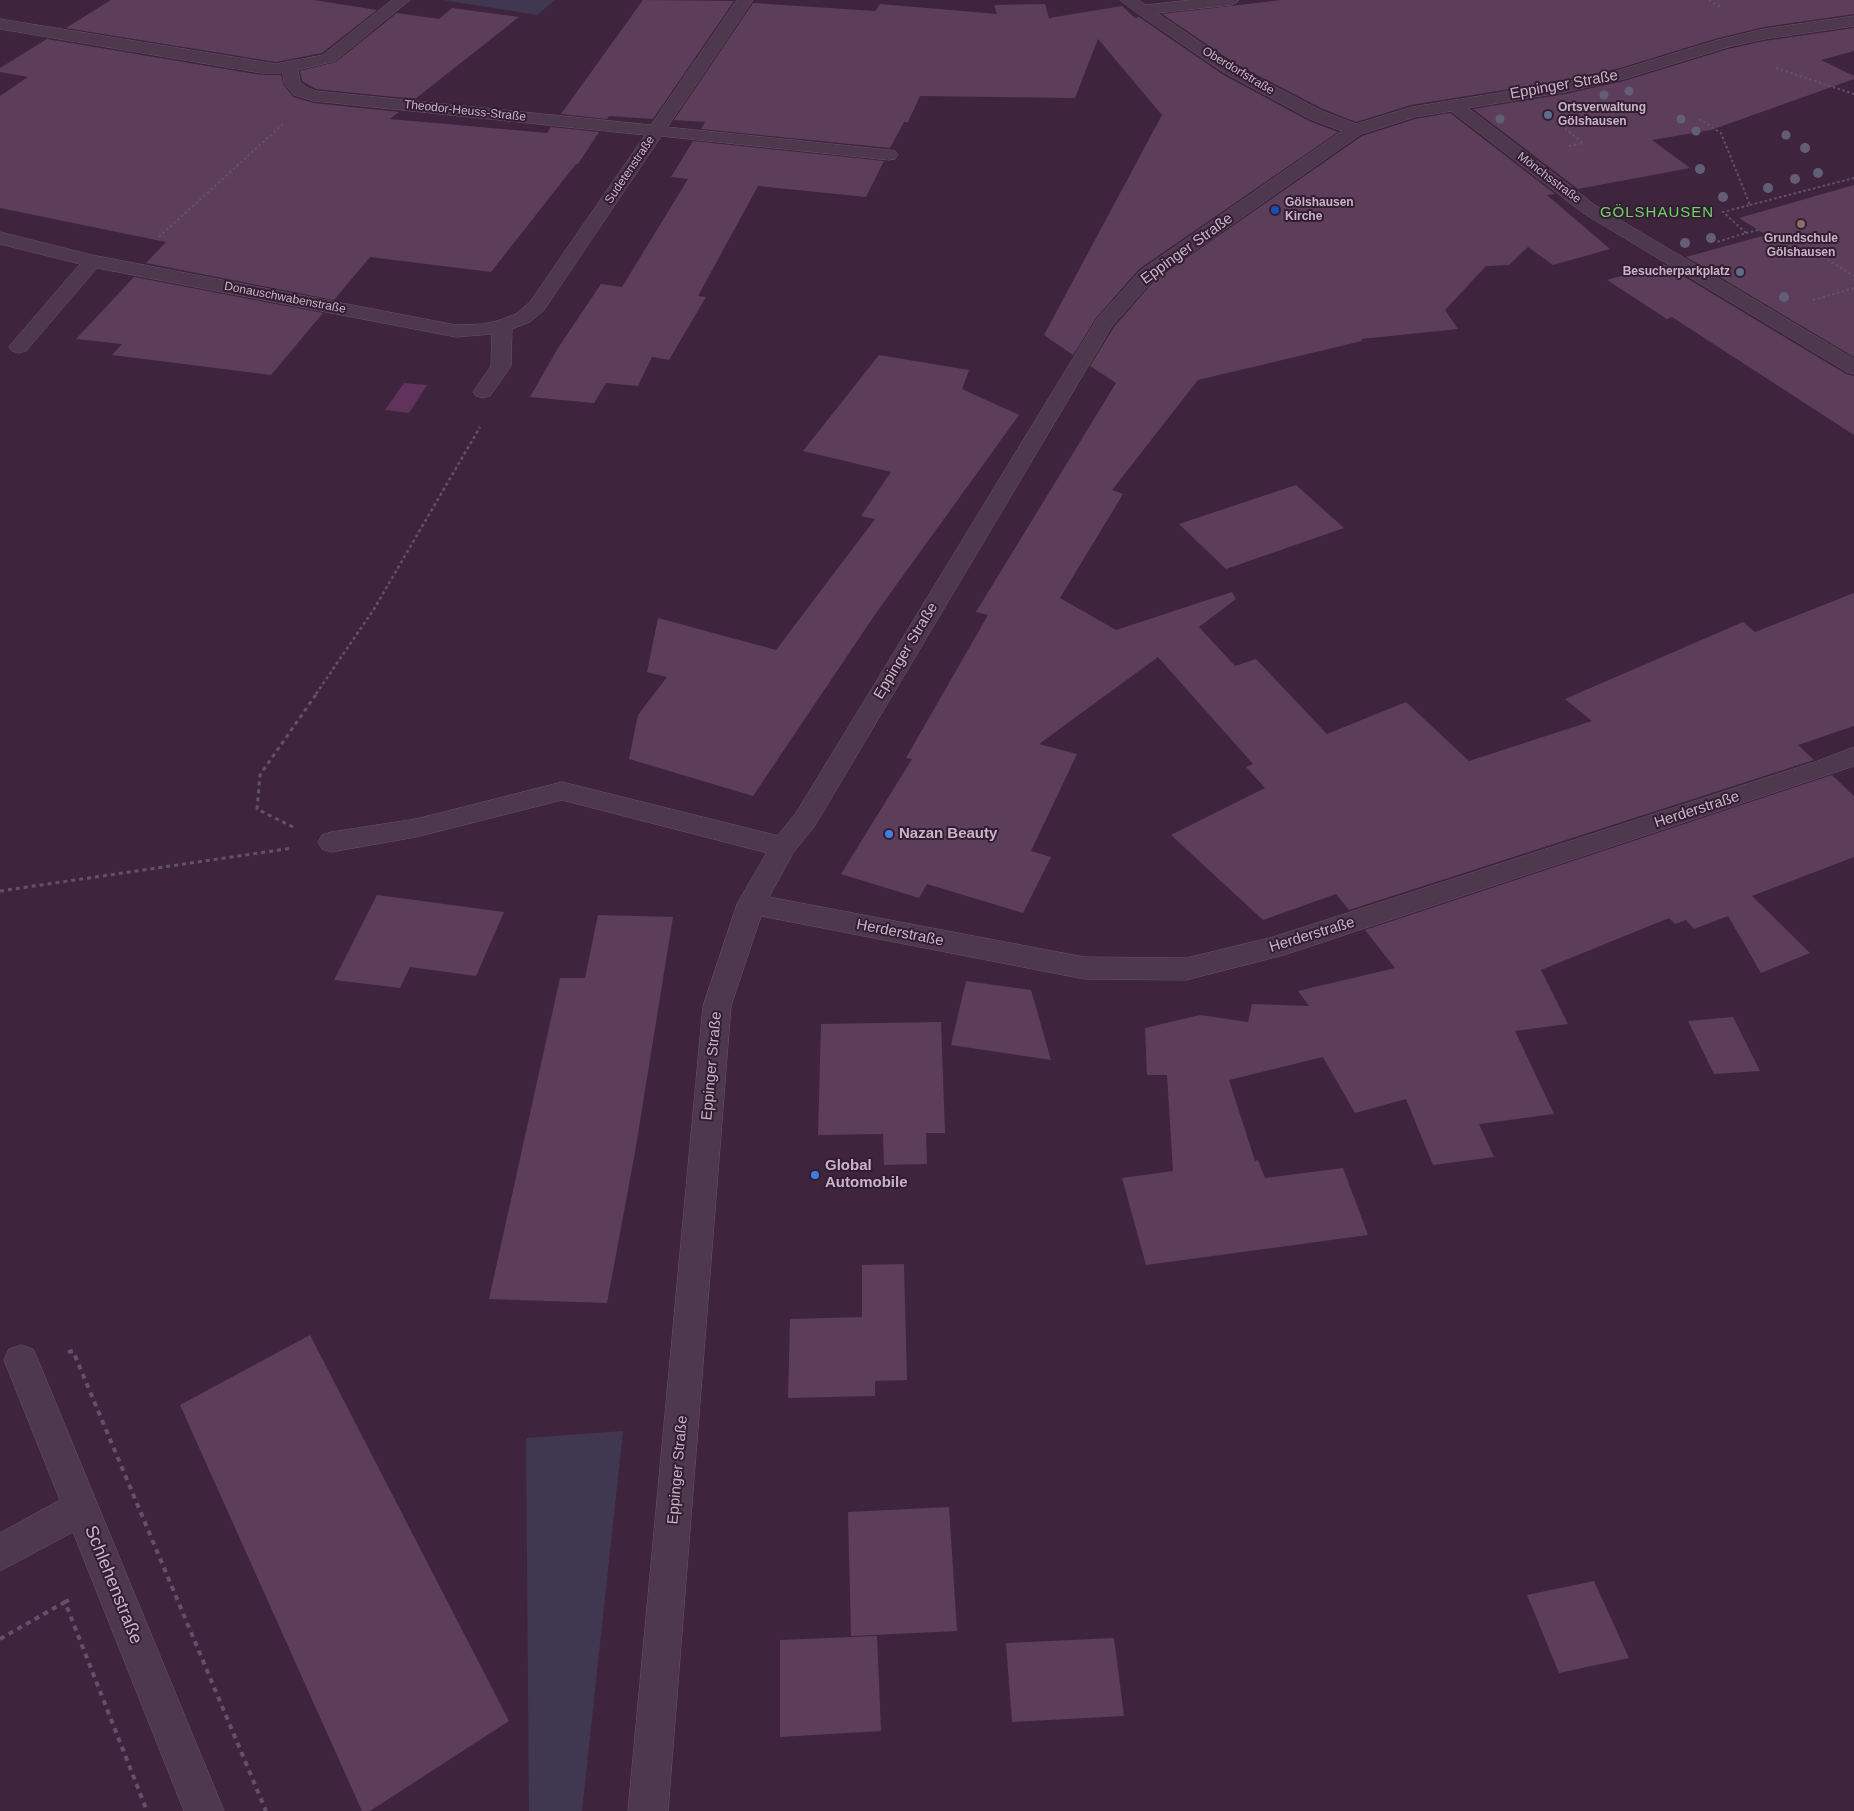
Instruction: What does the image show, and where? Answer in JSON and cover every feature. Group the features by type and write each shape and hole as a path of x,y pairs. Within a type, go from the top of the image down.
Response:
{"street":[{"path":"0,24 262,68 290,68 328,58 402,0"},
{"name":"Sudetenstraße","path":"502,326 523,318 537,306 658,131 745,0"},
{"name":"Oberdorfstraße","path":"1128,0 1230,69 1316,115 1355,130"},
{"path":"1142,10 1231,0"},
{"name":"Eppinger Straße","path":"648,1811 717,1006 751,904 783,847 805,820 1104,323 1147,275 1355,130 1412,112 1565,87 1624,74 1724,43 1816,24 1854,21"},
{"name":"Theodor-Heuss-Straße","path":"290,68 292,83 300,91 314,96 889,155"},
{"name":"Mönchsstraße","path":"1454,105 1589,209 1854,368"},
{"name":"Donauschwabenstraße","path":"0,238 92,262 456,331 484,330 502,326"},
{"path":"19,347 92,262"},
{"path":"483,392 501,366 502,326"},
{"name":"Herderstraße","path":"751,904 1084,968 1186,968 1274,947 1815,772 1854,756"},
{"path":"331,842 416,828 562,791 783,847"},
{"name":"Schlehenstraße","path":"21,1360 204,1811"},
{"path":"0,1553 81,1508"}],"path":[{"path":"1724,43 1782,71 1854,94"},
{"path":"125,268 314,96"},
{"path":"1564,147 1584,143 1562,126 1609,118 1602,113"},
{"path":"1699,119 1721,133 1750,204"},
{"path":"1746,233 1723,212 1854,178"},
{"path":"1670,257 1758,230"},
{"path":"1823,256 1854,276"},
{"path":"1809,301 1854,288"},
{"path":"331,842 281,823 257,809 260,775 374,609 468,448"},
{"path":"0,891 331,842"},
{"path":"21,1360 73,1351 266,1811"},
{"path":"0,1640 65,1602"}],"shaded area":[{"path":"443,0 555,0 537,15"},
{"path":"404,383 427,385 409,413 385,410"},
{"path":"623,1431 582,1811 529,1811 526,1438"}],"building":[{"path":"111,0 314,0 377,10 322,53 276,62 66,28"},
{"path":"643,0 734,1 653,119 609,116 607,119 561,114"},
{"path":"1282,0 1854,0 1854,14 1764,27 1718,38 1620,68 1565,80 1411,105 1356,122 1323,109 1236,64 1162,14"},
{"path":"753,3 875,11 880,4 997,14 994,5 1045,4 1049,18 1122,6 1135,18 1139,17 1222,74 1309,121 1338,132 1139,269 1096,318 1073,355 1044,335 1162,115 1098,39 1075,98 920,96 908,122 904,122 890,148 701,129 705,122 674,120"},
{"path":"452,8 519,17 415,99 316,89 302,81 300,71 336,62 397,13 439,19"},
{"path":"1854,28 1854,51 1821,60 1854,76 1854,79 1711,130 1652,140 1690,168 1578,189 1473,109 1565,94 1624,81 1728,49 1764,41"},
{"path":"47,39 261,75 281,75 283,84 293,97 314,103 399,112 390,119 547,133 551,127 599,132 578,164 576,164 491,272 370,257 334,300 146,263 166,242 0,208 0,96 28,77 0,72 0,68"},
{"path":"1450,113 1555,194 1547,195 1610,249 1553,265 1528,247 1509,265 1486,266 1445,310 1458,329 1361,339 1362,341 1198,380 1112,490 1123,494 1060,598 1116,630 1232,592 1236,599 1199,627 1235,666 1256,659 1327,734 1406,702 1469,761 1592,721 1565,699 1743,622 1755,632 1854,593 1854,726 1798,745 1814,760 1349,910 1336,894 1263,920 1171,835 1265,788 1246,767 1253,764 1158,657 1039,744 1077,754 1031,851 1051,857 1023,913 927,884 919,898 841,874 912,759 906,758 988,615 976,612 1116,383 1090,366 1114,327 1155,280 1362,136 1415,119"},
{"path":"693,141 884,161 866,197 758,186 698,296 706,297 669,360 652,357 638,386 606,383 594,403 530,397 558,348 601,284 622,287 688,179 671,177"},
{"path":"1854,185 1854,357 1686,257 1766,235 1739,218"},
{"path":"1663,264 1846,374 1854,376 1854,435 1672,317 1667,319 1607,280"},
{"path":"134,277 323,313 271,375 112,355 122,344 76,339"},
{"path":"879,355 969,370 962,389 1019,415 876,613 753,796 629,759 638,715 667,677 647,672 658,618 776,650 875,519 861,516 891,472 803,451"},
{"path":"1296,485 1344,528 1226,569 1179,524"},
{"path":"1832,775 1854,796 1854,857 1752,896 1810,953 1761,973 1728,916 1694,929 1686,920 1675,924 1669,918 1541,970 1568,1024 1515,1031 1554,1114 1479,1124 1494,1157 1433,1165 1406,1099 1355,1113 1323,1057 1229,1080 1255,1161 1258,1160 1265,1178 1343,1168 1368,1235 1146,1265 1122,1178 1173,1171 1167,1075 1147,1075 1145,1028 1200,1015 1248,1022 1252,1004 1309,1006 1298,991 1395,968 1365,930"},
{"path":"377,895 504,912 476,976 410,967 400,988 334,980"},
{"path":"598,915 673,917 635,1152 607,1303 489,1299 560,978 585,978"},
{"path":"966,981 1031,990 1051,1060 951,1045"},
{"path":"1733,1017 1760,1071 1714,1074 1688,1021"},
{"path":"941,1022 945,1133 926,1133 927,1164 884,1165 883,1134 818,1135 821,1024"},
{"path":"904,1264 907,1380 875,1381 875,1396 788,1398 790,1319 862,1317 862,1265"},
{"path":"310,1335 509,1721 370,1811 362,1811 180,1405"},
{"path":"949,1507 957,1631 851,1636 848,1512"},
{"path":"1594,1581 1629,1658 1559,1673 1527,1595"},
{"path":"877,1636 881,1731 780,1737 780,1640"},
{"path":"1114,1638 1124,1716 1012,1722 1006,1643"}],"place":[{"name":"Ortsverwaltung Gölshausen","path":"1548,115"},
{"name":"Gölshausen Kirche","path":"1275,210"},
{"name":"Grundschule Gölshausen","path":"1801,224"},
{"name":"Besucherparkplatz","path":"1740,272"},
{"name":"Nazan Beauty","path":"889,834"},
{"name":"Global Automobile","path":"815,1175"}],"district":[{"name":"GÖLSHAUSEN","path":"1657,213"}]}
